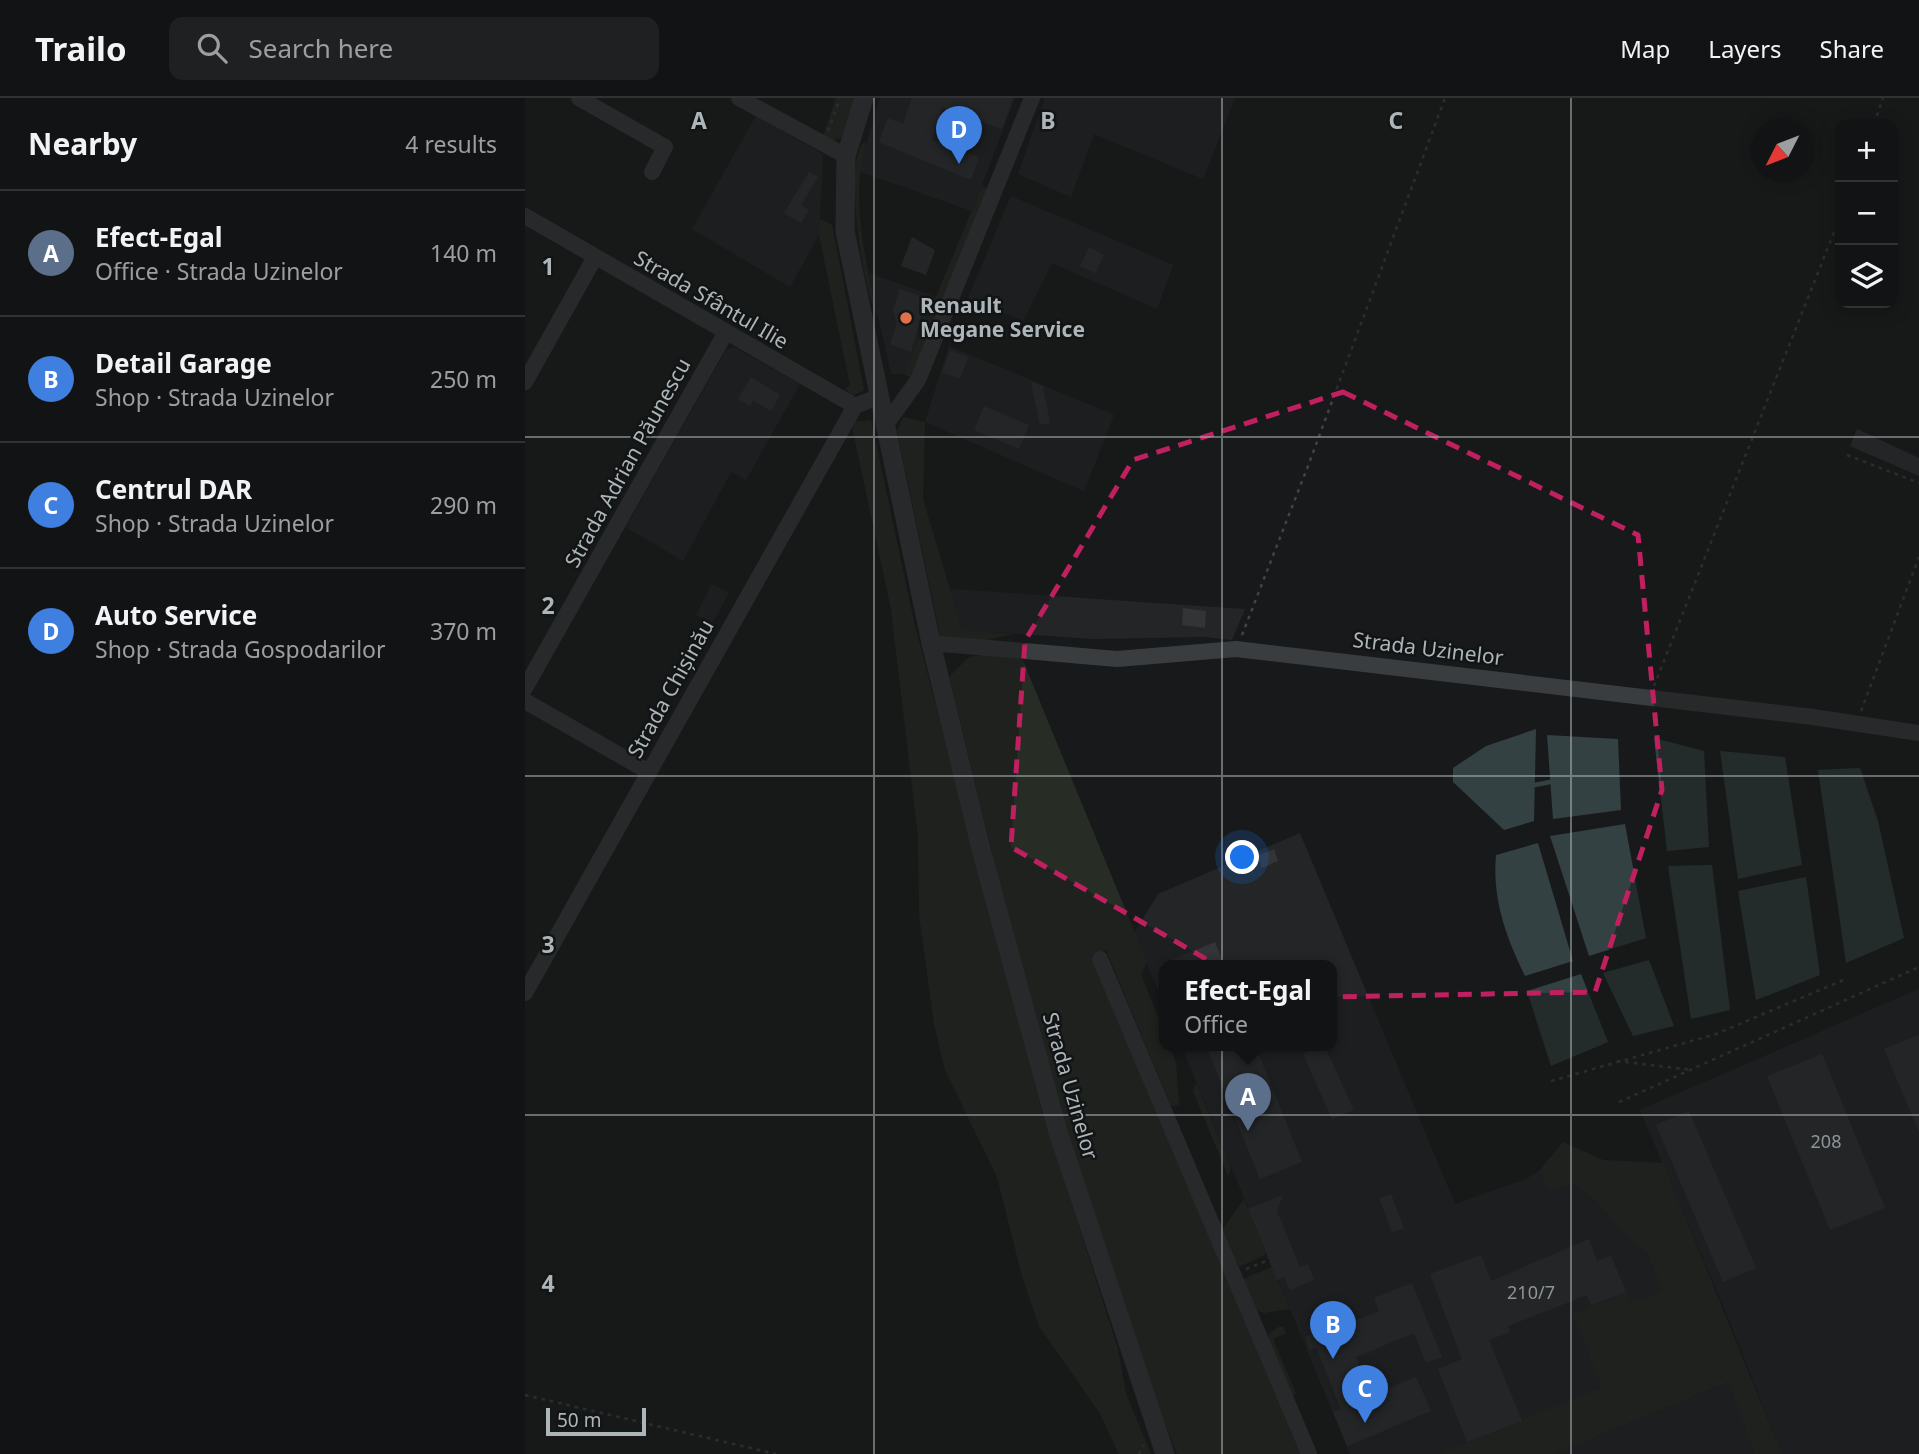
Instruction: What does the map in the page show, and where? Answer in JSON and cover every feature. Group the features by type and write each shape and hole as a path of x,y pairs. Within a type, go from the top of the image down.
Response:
{"street":[{"path":"579,98 665,147 652,172"},
{"path":"739,98 846,156"},
{"name":"Strada Uzinelor","path":"864,98 846,156 845,231 930,643 985,863 1055,1119 1090,1234 1165,1454"},
{"path":"884,427 918,380 1031,98"},
{"name":"Strada Sfântul Ilie","path":"525,216 855,406"},
{"path":"525,382 595,257"},
{"name":"Strada Adrian Păunescu","path":"525,688 726,332"},
{"path":"855,406 878,397"},
{"name":"Strada Chișinău","path":"525,993 855,406"},
{"name":"Strada Uzinelor","path":"930,643 1117,659 1236,649 1919,733"},
{"path":"525,701 649,772"},
{"path":"1100,959 1309,1454"}],"path":[{"path":"833,137 826,135 840,98"},
{"path":"1236,649 1308,467 1445,98"},
{"path":"1876,119 1883,98"},
{"path":"1649,698 1835,230"},
{"path":"1847,455 1919,483"},
{"path":"1856,724 1919,557"},
{"path":"1619,1102 1919,967"},
{"path":"1551,1081 1614,1060 1716,1034 1846,979"},
{"path":"1614,1060 1693,1070"},
{"path":"1233,1275 1269,1260"},
{"path":"525,1395 776,1454"}],"highlighted area":[{"path":"1343,392 1638,535 1662,790 1595,992 1274,998 1011,847 1025,641 1133,460"}],"shaded area":[{"path":"836,98 857,98 843,137 834,140 823,136"},
{"path":"880,98 1015,98 972,211 858,171"},
{"path":"1045,98 1235,98 1203,179 1094,134 1071,197 1018,174"},
{"path":"756,116 823,154 819,235 790,287 692,229"},
{"path":"863,143 866,143 861,165 859,208 868,273 878,316 867,284 855,201 855,175"},
{"path":"982,186 988,189 912,378 904,374"},
{"path":"1011,196 1173,265 1157,309 1052,263 1023,321 968,298"},
{"path":"820,219 832,225 864,390 853,396 845,389 850,385 819,235"},
{"path":"869,273 936,297 904,374 891,374"},
{"path":"949,346 1114,415 1084,491 925,422"},
{"path":"734,347 800,384 746,480 731,472 683,561 626,527 726,350"},
{"path":"903,417 925,422 923,499 962,630 1014,634 966,642 940,635 897,431"},
{"path":"871,420 914,622 1042,1111 1118,1349 1126,1394 1151,1454 1119,1454 1099,1412 1039,1326 1022,1276 997,1177 945,1070 934,1024 919,914 918,836 891,609 851,422"},
{"path":"712,584 729,593 712,623 696,615"},
{"path":"950,589 1245,609 1232,640 1205,637 1093,639 962,630"},
{"path":"992,653 1022,658 1147,962 1141,974 1159,1019 1159,1051 1171,1051 1176,1063 1179,1105 1171,1106 1106,950 1091,956 1300,1454 1177,1454 1129,1328 1086,1200 1030,1005 949,677 969,657"},
{"path":"1536,729 1534,821 1504,830 1453,782 1453,768 1486,746"},
{"path":"1547,735 1618,739 1621,810 1553,819"},
{"path":"1654,738 1704,751 1709,847 1667,851"},
{"path":"1720,751 1785,757 1802,865 1738,879"},
{"path":"1860,768 1878,821 1904,938 1846,963 1818,770"},
{"path":"1625,824 1646,938 1589,956 1550,836"},
{"path":"1300,833 1455,1204 1526,1179 1539,1171 1548,1190 1573,1184 1595,1200 1622,1233 1647,1252 1662,1291 1630,1303 1625,1292 1602,1387 1439,1454 1350,1454 1183,1051 1337,1051 1337,960 1159,960 1159,992 1134,933 1158,894"},
{"path":"1538,843 1573,961 1525,976 1512,947 1498,902 1496,855"},
{"path":"1712,865 1730,1010 1691,1019 1668,866"},
{"path":"1806,877 1820,975 1756,1000 1738,891"},
{"path":"1649,960 1674,1026 1633,1036 1603,973"},
{"path":"1581,974 1608,1042 1551,1066 1527,991"},
{"path":"1919,989 1919,1454 1782,1454 1732,1327 1640,1110"},
{"path":"1196,1083 1231,1167 1228,1176 1193,1091"},
{"path":"1563,1142 1603,1160 1663,1163 1782,1454 1755,1454 1729,1382 1554,1454 1439,1454 1602,1387 1573,1314 1626,1292 1630,1303 1662,1291 1647,1252 1622,1233 1595,1200 1573,1184 1548,1190 1539,1171"},
{"path":"1244,1199 1266,1254 1239,1267 1223,1229"},
{"path":"1272,1267 1290,1309 1264,1313 1256,1310 1243,1279"},
{"path":"1278,1327 1283,1327 1286,1333 1273,1339 1296,1394 1292,1396 1269,1342 1269,1334"},
{"path":"1730,1382 1755,1454 1554,1454"}],"building":[{"path":"912,98 1013,98 1002,129 942,108 932,140 979,157 971,180 879,142 888,118 903,124"},
{"path":"809,172 818,177 801,205 809,210 801,223 784,213"},
{"path":"912,237 935,250 926,275 901,266"},
{"path":"1089,247 1104,255 1095,273 1080,266"},
{"path":"900,289 926,298 911,352 890,344 897,324 893,310"},
{"path":"950,350 968,357 960,379 942,372"},
{"path":"751,377 780,395 771,411 753,400 750,406 738,399"},
{"path":"1031,382 1043,386 1050,423 1040,425"},
{"path":"984,406 1029,425 1019,449 974,430"},
{"path":"1857,429 1919,458 1919,476 1850,446"},
{"path":"1183,608 1206,611 1205,628 1182,625"},
{"path":"1274,849 1278,861 1262,868 1257,856"},
{"path":"1215,942 1222,960 1172,960"},
{"path":"1919,1035 1919,1132 1884,1049"},
{"path":"1208,1051 1257,1051 1302,1162 1260,1179"},
{"path":"1327,1051 1354,1110 1332,1119 1303,1054"},
{"path":"1822,1054 1885,1208 1830,1230 1767,1076"},
{"path":"1689,1111 1756,1268 1723,1282 1656,1125"},
{"path":"1391,1194 1404,1228 1392,1232 1379,1198"},
{"path":"1283,1195 1277,1211 1300,1267 1308,1264 1314,1280 1290,1290 1284,1277 1277,1280 1248,1209"},
{"path":"1589,1239 1597,1261 1611,1256 1626,1292 1591,1305 1587,1295 1508,1326 1510,1332 1489,1340 1522,1421 1467,1442 1438,1369 1462,1359 1430,1274 1481,1255 1491,1281"},
{"path":"1412,1283 1442,1357 1426,1363 1414,1333 1356,1357 1371,1396 1416,1377 1431,1411 1347,1446 1333,1412 1341,1409 1316,1347 1310,1350 1305,1337 1311,1334 1307,1325 1338,1312 1342,1322 1347,1320 1349,1323 1379,1311 1374,1298"}],"waterway":[{"path":"1535,785 1550,782"}],"place":[{"name":"Auto Service","path":"959,164"},
{"name":"Renault Megane Service","path":"906,318"},
{"name":"Efect-Egal","path":"1248,1131"},
{"name":"Detail Garage","path":"1333,1359"},
{"name":"Centrul DAR","path":"1365,1423"}]}
